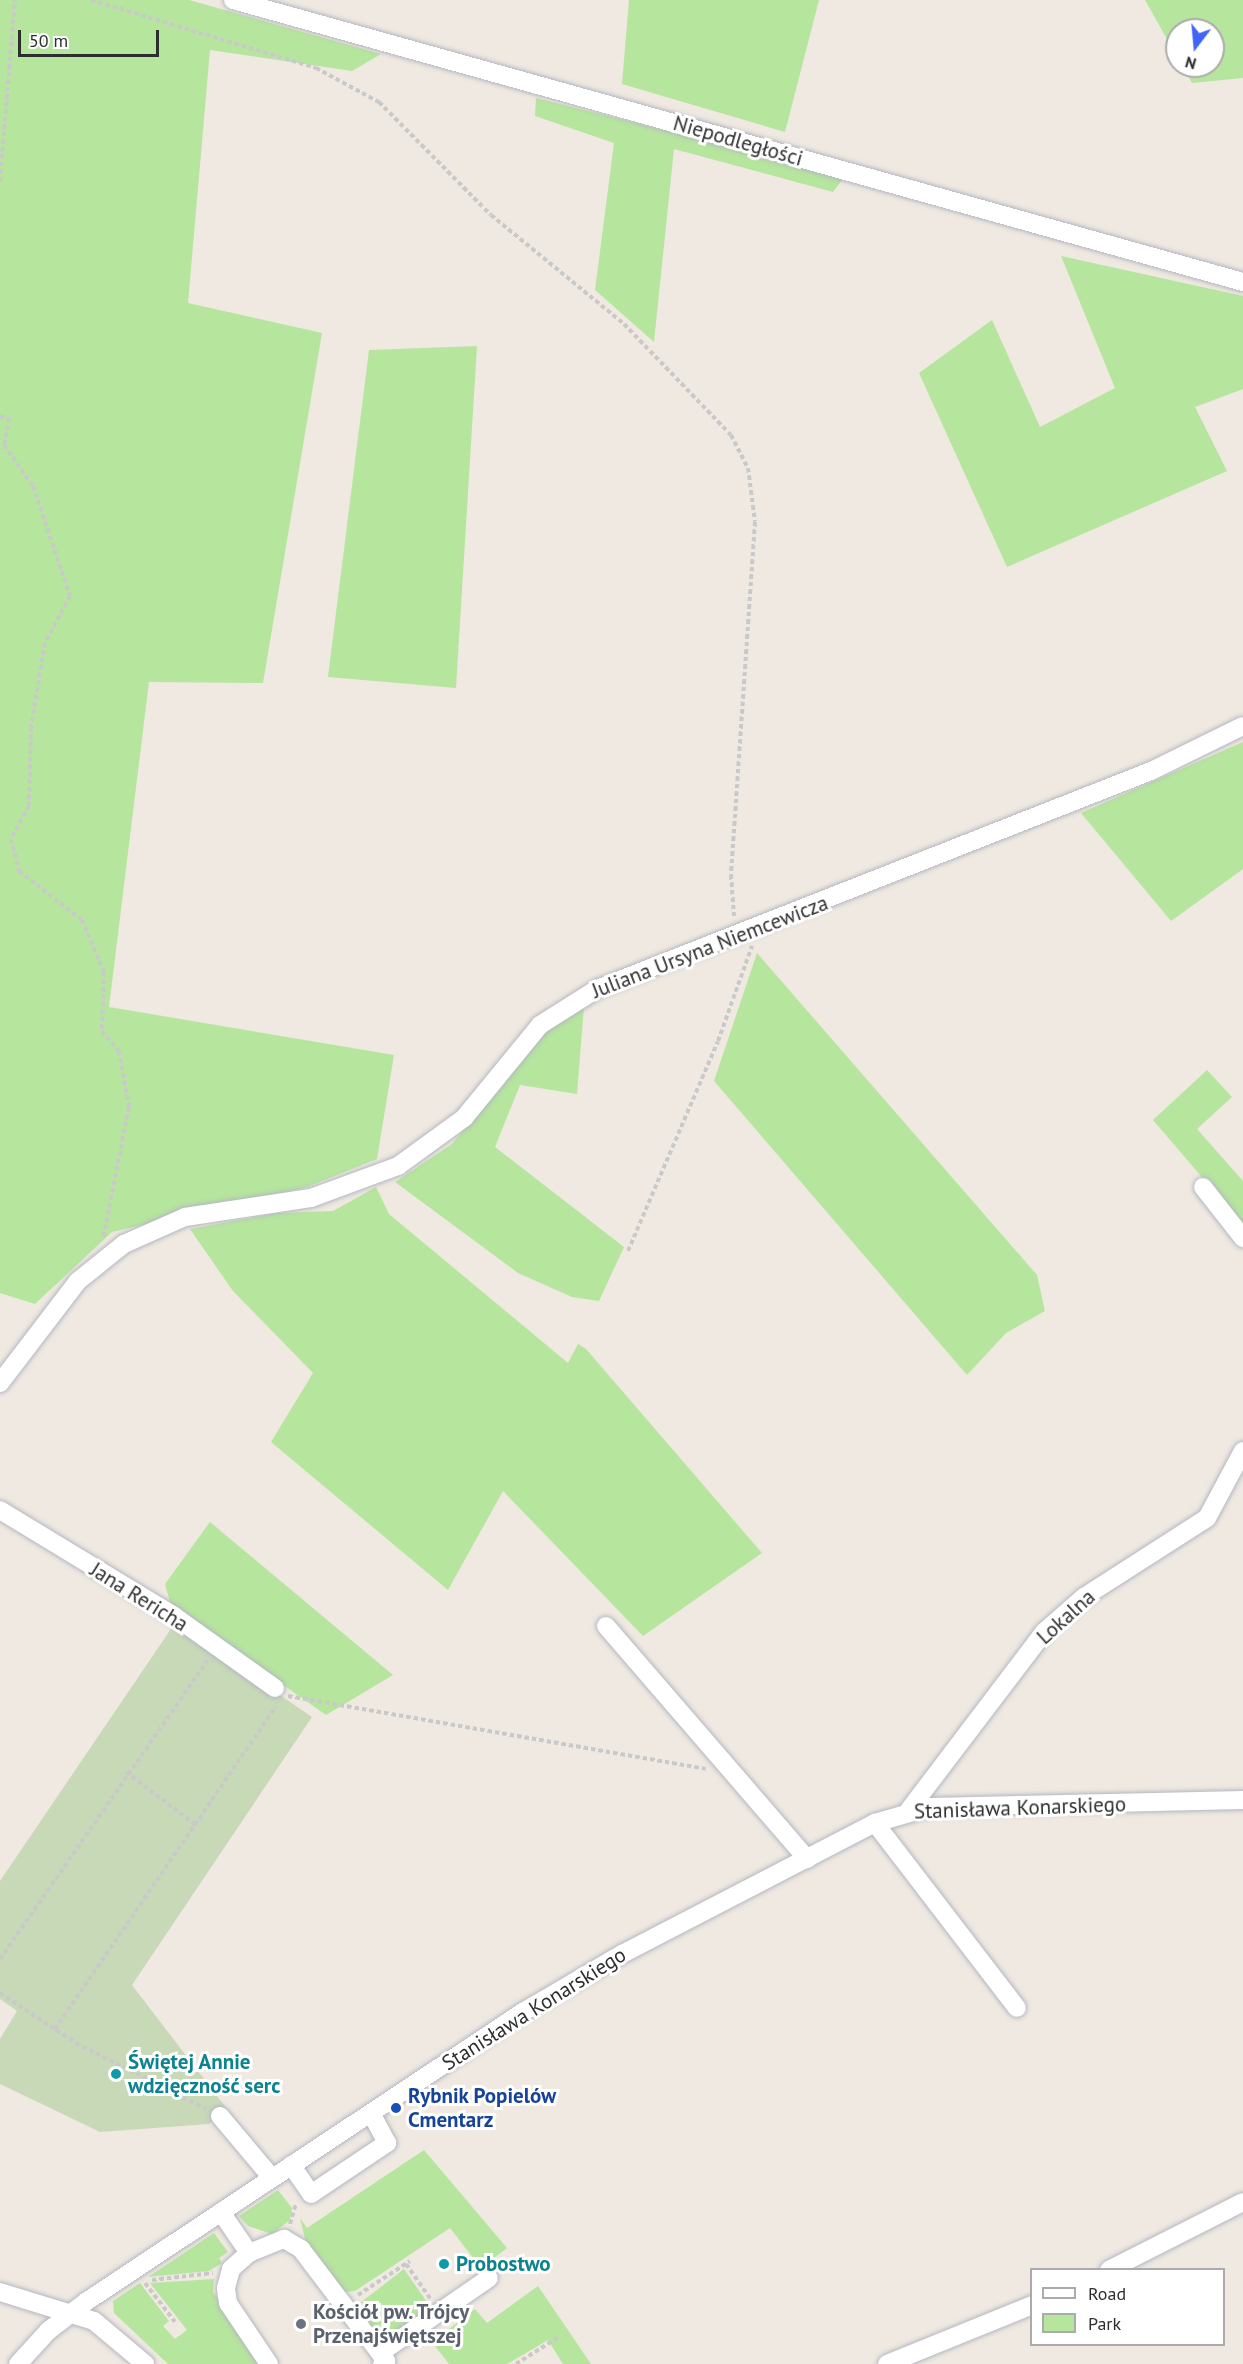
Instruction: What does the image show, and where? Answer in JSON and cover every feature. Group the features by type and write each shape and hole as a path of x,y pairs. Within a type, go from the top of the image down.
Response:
{"street":[{"name":"Niepodległości","path":"233,0 1243,282"},
{"name":"Juliana Ursyna Niemcewicza","path":"0,1383 61,1300 99,1260 147,1230 185,1217 311,1198 398,1166 464,1118 523,1042 560,1010 597,989 1151,771 1243,726"},
{"path":"1203,1187 1243,1238"},
{"name":"Lokalna","path":"909,1810 1044,1632 1084,1597 1207,1518 1243,1451"},
{"name":"Jana Rericha","path":"0,1510 92,1569 174,1616 276,1697"},
{"path":"606,1626 734,1771 807,1859"},
{"name":"Stanisława Konarskiego","path":"18,2364 72,2312 291,2165 570,1983 875,1823 909,1810 1243,1800"},
{"path":"875,1823 1017,2008"},
{"path":"291,2165 311,2194 387,2143 371,2113"},
{"path":"220,2116 272,2178"},
{"path":"1113,2268 1243,2202"},
{"path":"221,2212 249,2253"},
{"path":"269,2364 228,2303 231,2269 249,2253 271,2240 284,2239 301,2249 381,2358 440,2311 489,2277"},
{"path":"0,2292 72,2312 104,2328 145,2364"},
{"path":"887,2364 1030,2306"}],"path":[{"path":"0,181 15,0"},
{"path":"91,0 316,68 379,102 491,215 631,331 731,435 748,468 756,522 731,875 737,933"},
{"path":"0,417 9,418 4,445 33,486 70,596 45,643 31,727 29,806 11,839 19,871 82,920 104,972 102,1031 119,1051 129,1107 99,1260"},
{"path":"628,1251 751,950"},
{"path":"0,1959 126,1772 205,1660 214,1665"},
{"path":"55,2030 197,1826 276,1697 521,1741 734,1771"},
{"path":"126,1772 197,1826"},
{"path":"0,1993 55,2030 220,2116"},
{"path":"271,2240 294,2221 297,2200 311,2194"},
{"path":"344,2305 408,2262 440,2311"},
{"path":"122,2278 143,2280 231,2269"},
{"path":"143,2280 175,2322"},
{"path":"516,2364 557,2338"}],"green space":[{"path":"0,0 189,0 381,54 352,71 210,50 188,303 322,333 263,683 149,682 109,1007 394,1055 377,1159 307,1187 112,1232 35,1304 0,1293"},
{"path":"629,0 819,0 785,132 622,84"},
{"path":"1145,0 1243,0 1243,78 1192,83 1189,78 1225,78 1225,18 1165,18 1165,36"},
{"path":"536,98 843,179 833,192 674,149 654,342 595,290 614,143 535,116"},
{"path":"1061,256 1243,296 1243,389 1195,407 1227,471 1007,567 919,373 992,320 1040,427 1115,388"},
{"path":"477,346 456,688 328,677 369,350"},
{"path":"1243,742 1243,869 1171,921 1081,813"},
{"path":"757,953 1037,1275 1045,1311 1006,1333 967,1375 714,1081"},
{"path":"584,1006 577,1094 520,1085 495,1147 624,1247 599,1301 572,1297 518,1273 395,1182 452,1144 534,1044 560,1018"},
{"path":"1207,1070 1232,1097 1197,1129 1243,1181 1243,1225 1153,1120"},
{"path":"376,1187 389,1214 568,1363 578,1344 586,1349 762,1553 643,1636 503,1491 448,1590 271,1442 313,1373 233,1291 190,1229 278,1213 333,1211"},
{"path":"210,1522 393,1675 326,1715 171,1606 165,1584"},
{"path":"175,1623 312,1717 132,1985 227,2109 209,2124 100,2132 0,2084 0,2039 17,2011 0,1999 0,1881"},
{"path":"424,2150 507,2248 481,2268 450,2228 355,2291 344,2292 309,2255 300,2218 307,2228"},
{"path":"278,2190 292,2208 290,2220 272,2234 248,2226 239,2216"},
{"path":"214,2233 228,2252 219,2258 222,2263 209,2271 148,2277"},
{"path":"404,2269 431,2308 385,2340 378,2339 355,2307"},
{"path":"214,2279 213,2292 265,2364 168,2364 114,2313 113,2301 140,2283 169,2321 163,2326 175,2339 187,2330 150,2283"},
{"path":"538,2286 591,2364 563,2364 548,2340 507,2364 449,2364 432,2342 475,2309 487,2323"}],"place":[{"name":"Świętej Annie wdzięczność serc","path":"116,2074"},
{"name":"Rybnik Popielów Cmentarz","path":"396,2108"},
{"name":"Probostwo","path":"444,2264"},
{"name":"Kościół pw. Trójcy Przenajświętszej","path":"301,2324"}]}
